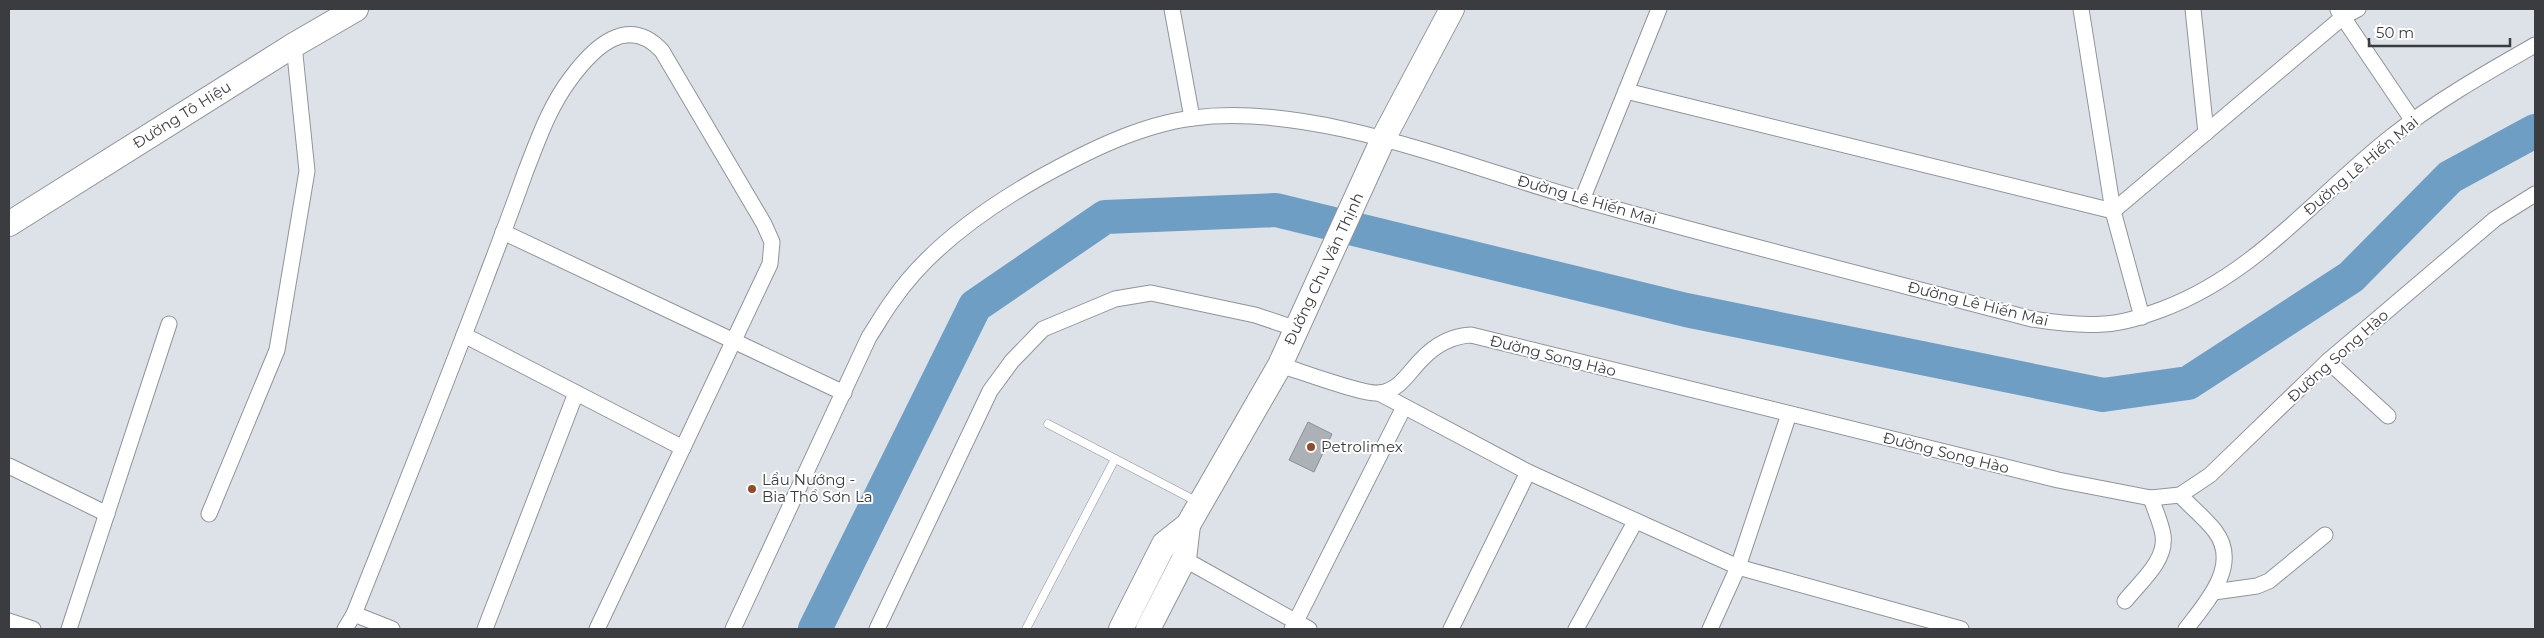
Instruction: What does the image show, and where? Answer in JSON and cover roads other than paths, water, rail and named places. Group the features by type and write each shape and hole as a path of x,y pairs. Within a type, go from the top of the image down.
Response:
{"main road":[{"name":"Đường Tô Hiệu","path":"9,224 294,45 356,9"},
{"name":"Đường Chu Văn Thịnh","path":"1148,629 1184,558 1188,524 1280,365 1379,149 1452,9"},
{"name":"Đường Chu Văn Thịnh","path":"1121,629 1164,544 1188,524"}],"street":[{"path":"1172,9 1192,118"},
{"path":"1582,200 1659,9"},
{"path":"2081,9 2113,211 2142,317"},
{"path":"2193,9 2206,133"},
{"path":"2113,211 2206,133 2340,13 2358,9"},
{"path":"2340,13 2413,121"},
{"path":"345,629 354,614 464,335 548,113 570,78 588,57 609,40 625,34 638,34 651,39 662,51 764,224 772,242 770,264 597,629"},
{"path":"209,514 277,350 307,171 294,45"},
{"name":"Đường Lê Hiến Mai","path":"733,629 870,338 894,298 920,268 952,240 1025,186 1068,162 1139,131 1192,118 1272,117 1309,123 1379,149 1582,200 2032,319 2068,324 2106,324 2142,317 2194,298 2253,260 2391,137 2471,82 2535,45"},
{"path":"1626,91 2113,211"},
{"name":"Đường Song Hào","path":"1379,393 1393,388 1406,379 1420,360 1442,342 1459,336 1471,335 2058,480 2151,498 2180,496 2210,476 2328,361 2495,219 2535,194"},
{"path":"503,232 844,393"},
{"path":"877,629 990,391 1012,361 1043,329 1115,299 1151,294 1255,314 1296,329"},
{"path":"68,629 169,324"},
{"path":"464,335 683,448"},
{"path":"2328,361 2388,416"},
{"path":"1280,365 1363,391 1379,393 1528,472 1738,567 1961,629"},
{"path":"485,629 576,393"},
{"path":"1184,558 1299,627 1404,407"},
{"path":"1710,629 1738,567 1789,414"},
{"path":"9,466 107,514"},
{"path":"1450,629 1528,472"},
{"path":"2180,496 2216,531 2222,543 2224,567 2214,592 2186,629"},
{"path":"2124,601 2157,562 2163,550 2163,536 2151,498"},
{"path":"1576,629 1635,522"},
{"path":"2214,592 2256,586 2269,582 2325,535"},
{"path":"354,614 392,629"},
{"path":"9,621 33,629"}],"lane":[{"path":"1048,424 1199,503"},
{"path":"1026,629 1115,458"}],"waterway":[{"path":"815,629 975,306 1105,217 1276,210 1686,310 2103,395 2188,383 2351,277 2450,177 2535,131"}],"place":[{"name":"Petrolimex","path":"1311,447"},
{"name":"Lẩu Nướng - Bia Thổ Sơn La","path":"752,489"}]}
